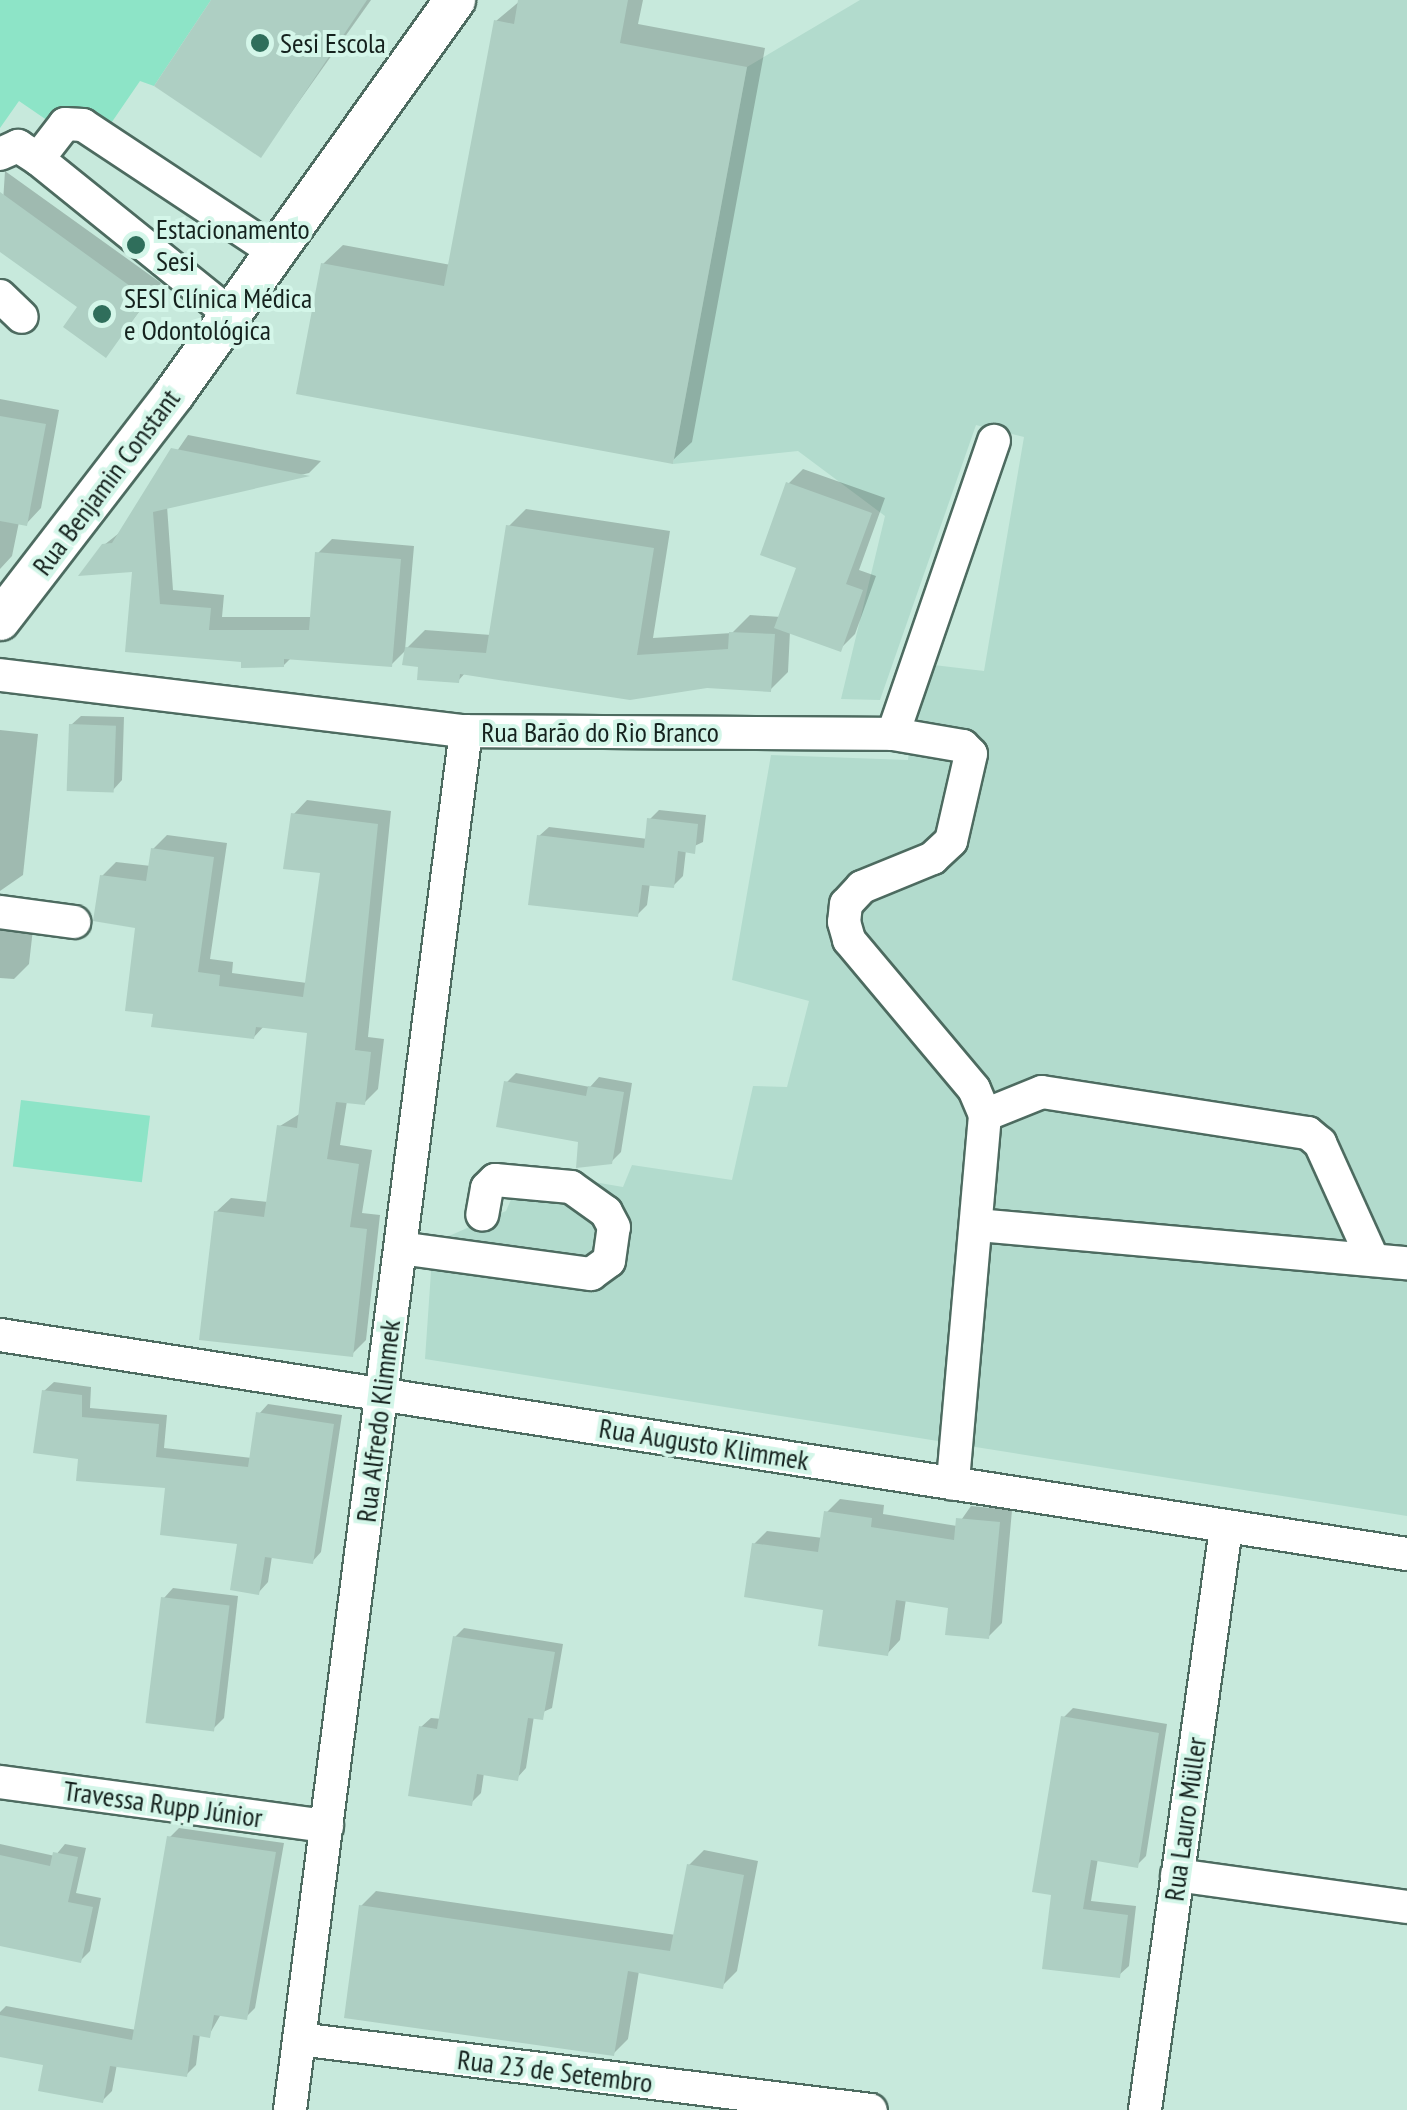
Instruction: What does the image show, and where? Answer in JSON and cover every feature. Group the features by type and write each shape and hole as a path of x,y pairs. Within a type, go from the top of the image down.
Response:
{"main road":[{"name":"Rua Benjamin Constant","path":"0,620 230,314 454,0"}],"street":[{"path":"38,160 65,124 83,125 275,252"},
{"path":"0,154 18,146 230,314"},
{"path":"893,734 994,441"},
{"name":"Rua Barão do Rio Branco","path":"0,675 466,731 893,734 970,748 957,825 934,858 862,887 846,904 844,922 849,940 974,1089 986,1115"},
{"name":"Rua Alfredo Klimmek","path":"290,2110 466,731"},
{"path":"0,912 74,922"},
{"path":"953,1484 986,1115 1042,1092 1308,1134 1320,1143 1373,1260"},
{"path":"400,1248 590,1274 609,1261 614,1227 606,1212 572,1186 496,1180 487,1188 482,1215"},
{"path":"978,1225 1407,1263"},
{"name":"Rua Augusto Klimmek","path":"0,1334 1407,1554"},
{"name":"Rua Lauro Müller","path":"1145,2110 1226,1528"},
{"name":"Travessa Rupp Júnior","path":"0,1782 326,1826"},
{"path":"1177,1874 1407,1907"},
{"name":"Rua 23 de Setembro","path":"299,2039 871,2110"}],"shaded area":[{"path":"860,0 1407,0 1407,1516 425,1359 433,1243 506,1211 524,1170 623,1187 632,1165 732,1180 753,1086 787,1087 809,1001 732,980 771,755 908,760 917,663 984,671 1024,437 976,425 880,700 841,699 885,516 798,451 673,464 747,67"}],"green space":[{"path":"0,0 211,0 154,86 140,81 92,151 19,101 0,128"},
{"path":"21,1100 150,1116 142,1182 13,1167"}],"building":[{"name":"Sesi Escola","path":"211,0 367,0 261,158 154,86"},
{"path":"518,0 628,0 620,43 747,67 673,464 296,394 321,263 444,286 494,20 514,24"},
{"path":"0,192 148,299 106,358 63,327 77,307 0,252"},
{"path":"0,416 46,424 27,526 0,521"},
{"path":"171,448 310,476 153,512 160,604 211,608 209,630 309,630 315,552 401,559 392,667 284,659 284,667 241,668 241,662 125,652 132,572 78,576 102,544 112,543"},
{"path":"786,482 872,513 846,584 863,590 841,652 774,628 796,568 760,555"},
{"path":"506,525 654,548 637,655 728,649 729,632 775,634 771,692 707,688 630,700 460,674 459,683 417,680 418,667 402,665 405,647 486,653"},
{"path":"69,724 116,726 114,793 67,791"},
{"path":"291,813 378,824 355,1050 371,1052 365,1105 336,1102 327,1159 359,1164 350,1227 367,1229 353,1357 199,1340 214,1211 264,1217 277,1125 297,1128 307,1033 256,1027 254,1039 151,1027 153,1014 125,1011 135,928 93,921 100,875 146,881 151,848 214,857 198,972 220,975 219,986 303,997 320,873 283,869"},
{"path":"647,818 698,824 695,854 678,851 674,888 642,885 638,917 528,905 537,835 644,848"},
{"path":"504,1081 586,1096 588,1086 624,1092 612,1164 576,1168 578,1142 496,1127"},
{"path":"42,1390 82,1395 82,1417 159,1424 156,1457 248,1467 256,1412 334,1424 313,1564 265,1557 259,1595 230,1590 237,1544 160,1535 165,1488 76,1481 78,1459 33,1453"},
{"path":"824,1511 872,1518 871,1527 954,1540 956,1518 1000,1522 989,1639 945,1635 948,1608 896,1600 888,1656 818,1646 823,1610 744,1597 752,1543 818,1552"},
{"path":"161,1597 229,1605 214,1731 146,1723"},
{"path":"453,1636 555,1652 543,1720 528,1718 518,1781 477,1774 472,1806 408,1796 419,1726 437,1729"},
{"path":"1061,1716 1159,1733 1138,1868 1091,1860 1083,1909 1128,1915 1120,1978 1042,1969 1051,1895 1032,1892"},
{"path":"167,1836 276,1852 247,2020 214,2015 210,2038 193,2035 187,2077 110,2066 103,2103 38,2091 43,2065 0,2057 0,2015 132,2040"},
{"path":"53,1852 78,1857 68,1902 93,1907 81,1963 0,1946 0,1855 50,1866"},
{"path":"687,1864 744,1875 723,1989 628,1971 614,2056 344,2018 359,1905 670,1951"}],"place":[{"name":"Sesi Escola","path":"260,43"},
{"name":"Estacionamento Sesi","path":"136,245"},
{"name":"SESI Clínica Médica e Odontológica","path":"102,314"}]}
